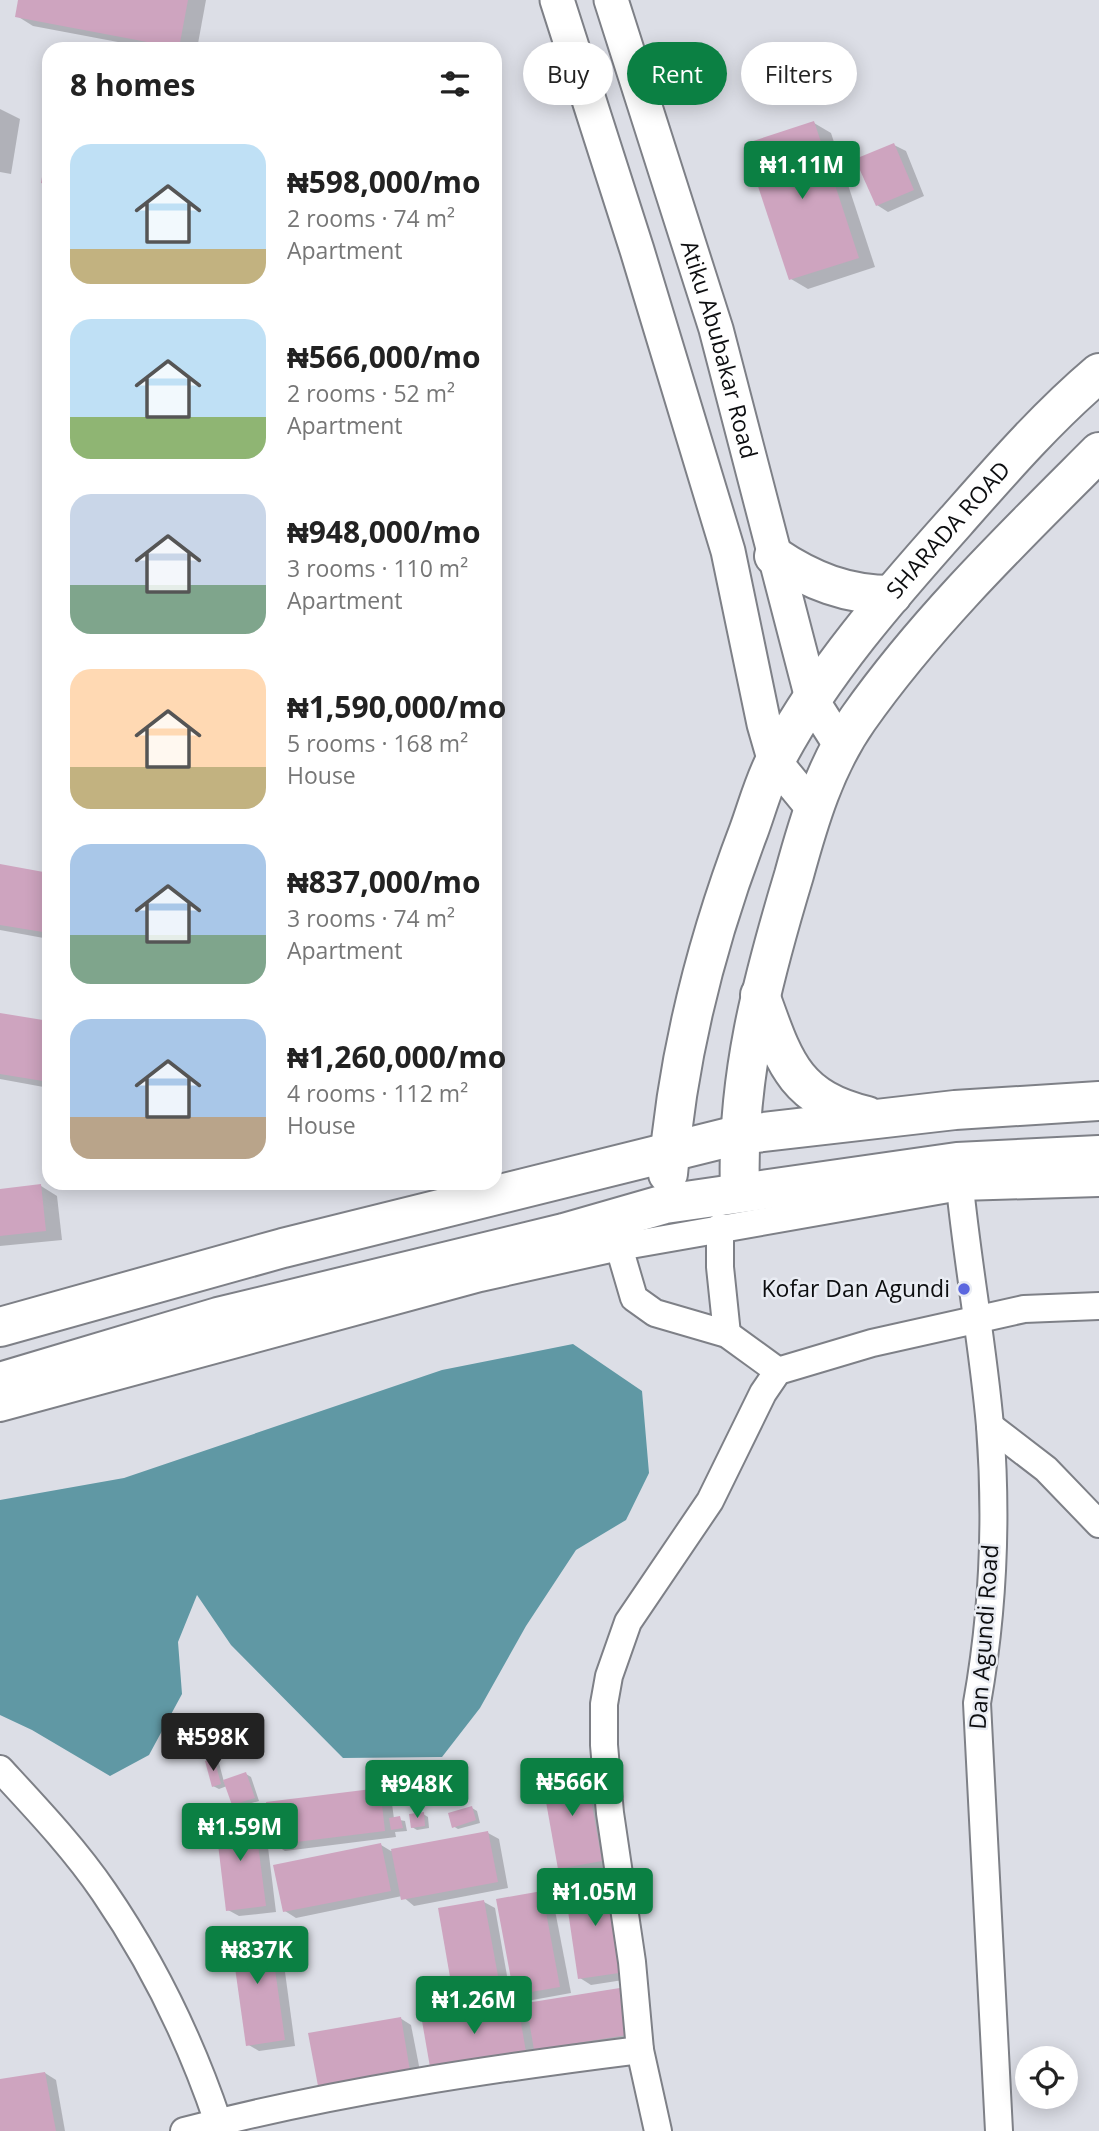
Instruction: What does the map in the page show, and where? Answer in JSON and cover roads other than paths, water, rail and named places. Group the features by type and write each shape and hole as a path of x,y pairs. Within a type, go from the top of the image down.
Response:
{"main road":[{"name":"SHARADA ROAD","path":"665,1204 669,1152 690,1024 719,916 775,762 813,702 892,595 985,488 1074,394 1099,373"},
{"path":"740,1191 738,1135 760,995 813,807 841,746 858,719 921,638 1099,452"},
{"path":"774,556 817,582 871,595 892,595"},
{"path":"760,995 797,1080 818,1099 879,1119"},
{"path":"0,1327 283,1248 738,1135 879,1119 1099,1101"},
{"path":"0,1382 218,1317 564,1233 665,1204 957,1161 1091,1164"}],"street":[{"path":"557,0 674,368 728,551 764,724 775,762 813,807"},
{"name":"Atiku Abubakar Road","path":"611,0 716,329 813,702 841,746"},
{"path":"0,1408 480,1278 720,1227 1091,1164"},
{"name":"Dan Agundi Road","path":"960,1187 989,1426 991,1545 988,1642 977,1703 999,2131"},
{"path":"720,1227 720,1268 727,1334"},
{"path":"619,1247 634,1298 655,1314 727,1334 778,1371"},
{"path":"658,2131 640,2050 632,1962 610,1813 604,1745 604,1704 609,1676 628,1622 710,1501 763,1393 778,1371 872,1343 1024,1309 1099,1306"},
{"path":"989,1426 1046,1469 1099,1524"},
{"path":"0,1769 103,1891 171,2011 202,2074 218,2122"},
{"path":"184,2131 292,2105 541,2062 640,2050"}],"water":[{"path":"573,1344 642,1391 649,1473 626,1520 576,1550 526,1626 480,1708 442,1757 343,1758 231,1645 197,1595 178,1642 182,1694 149,1755 110,1776 32,1730 0,1715 0,1500 124,1478 442,1370"}],"place":[{"name":"Kofar Dan Agundi","path":"964,1289"}]}
